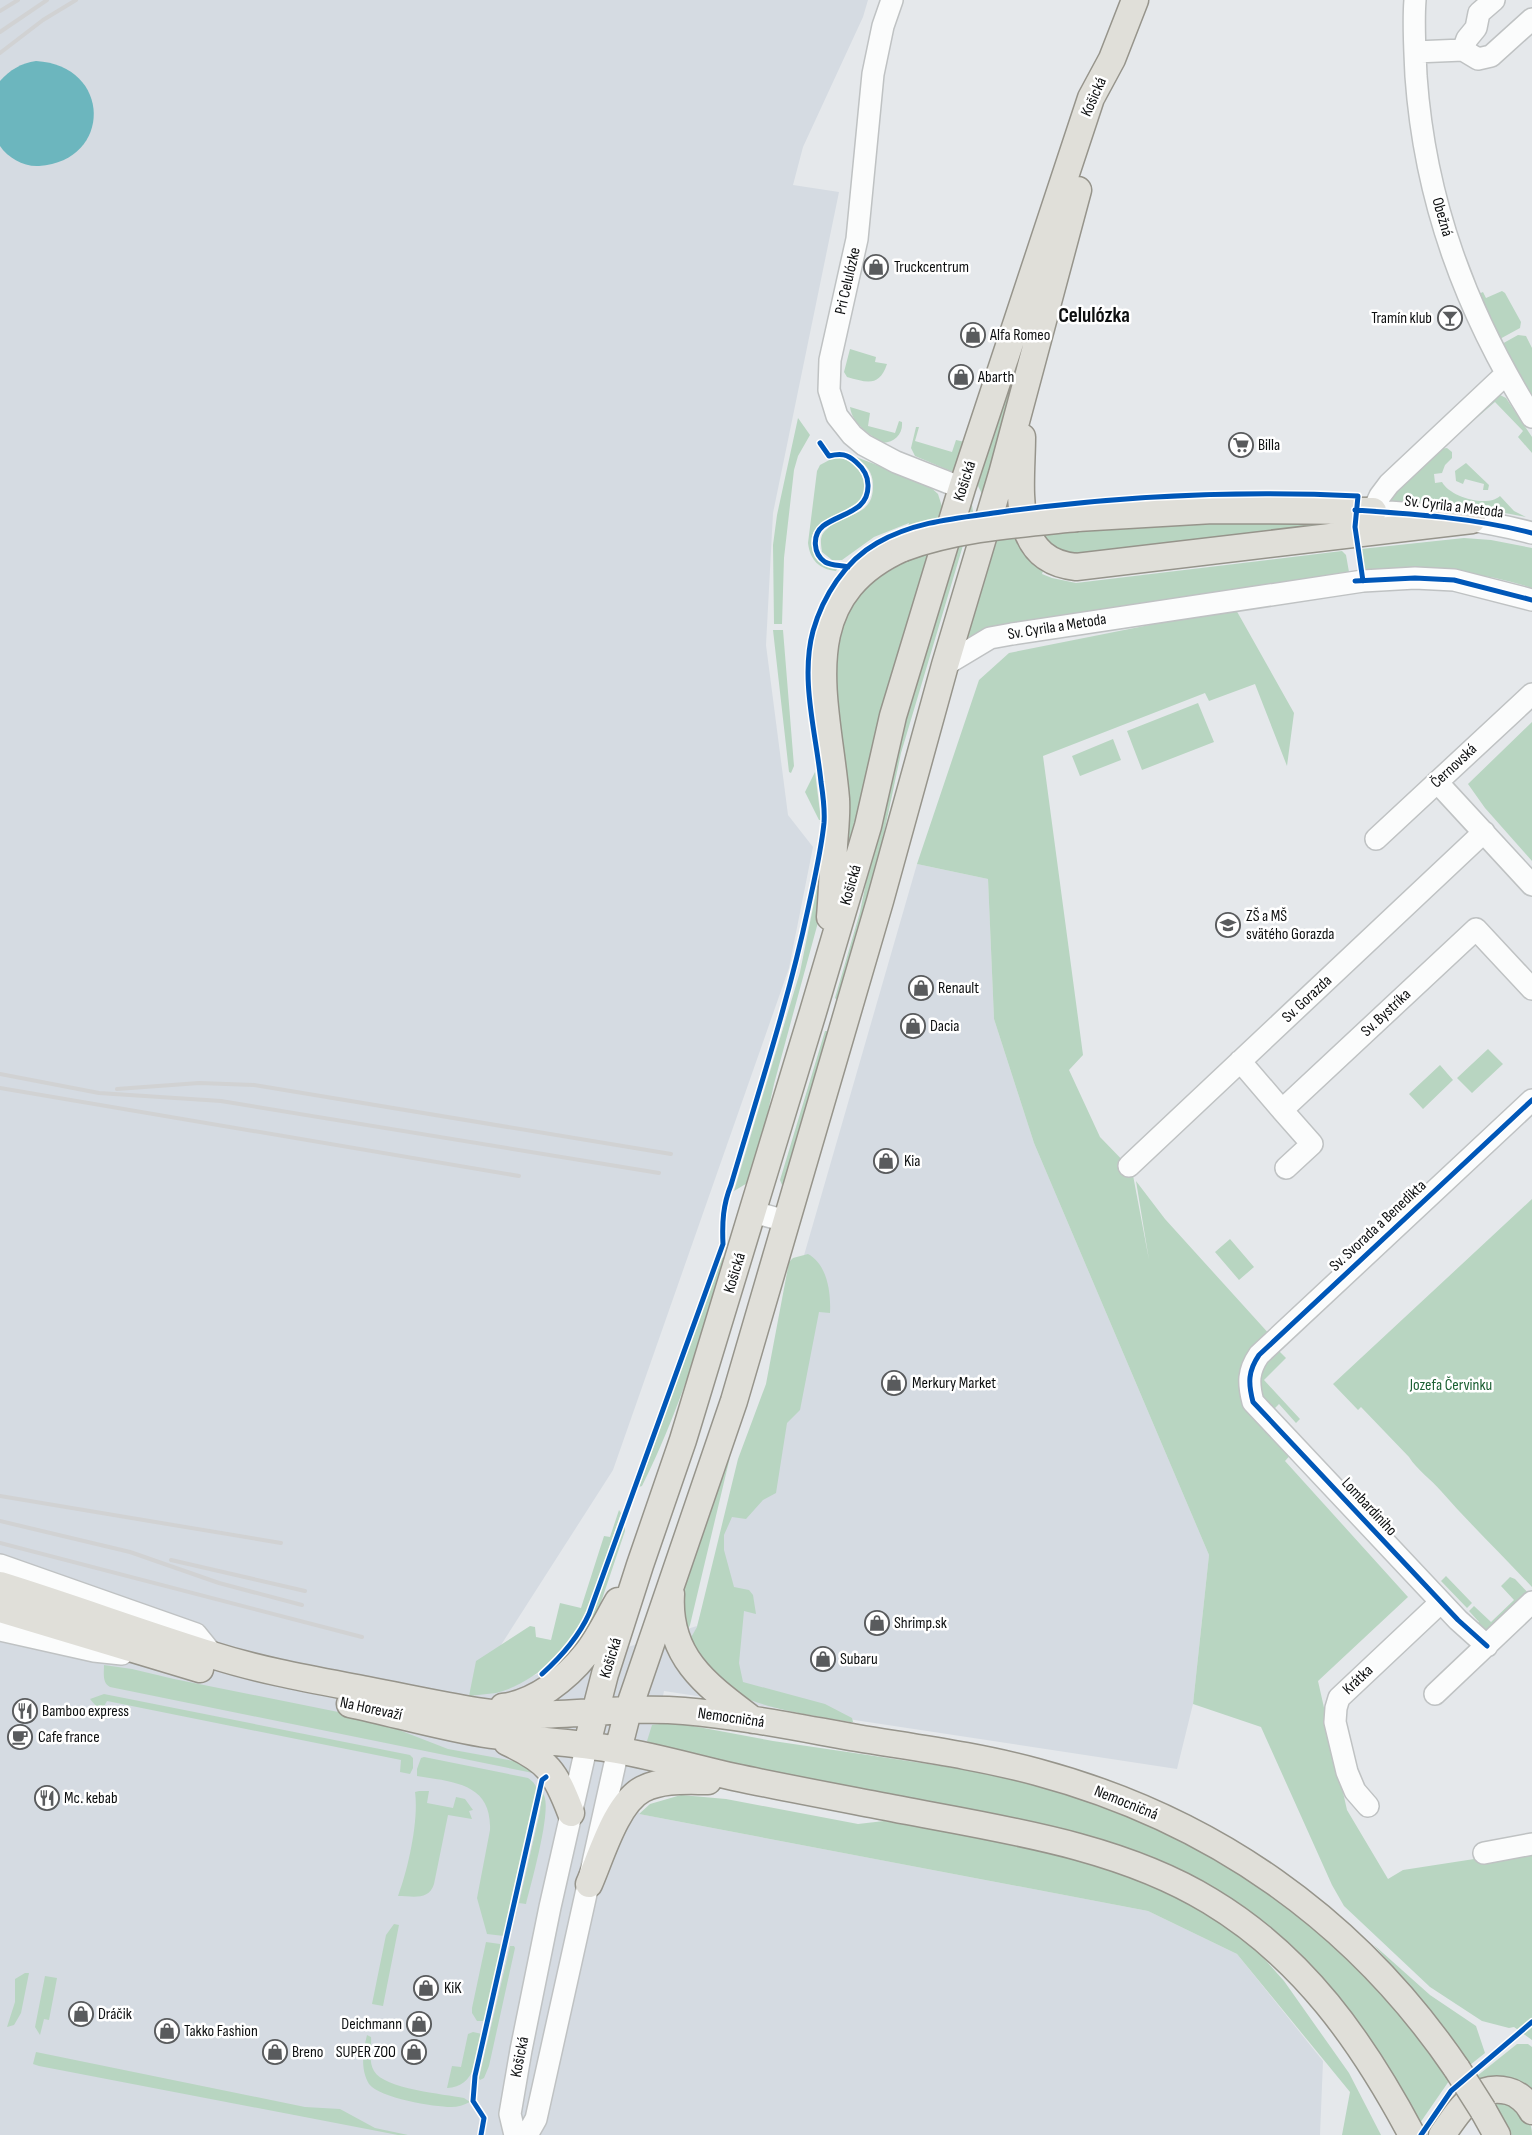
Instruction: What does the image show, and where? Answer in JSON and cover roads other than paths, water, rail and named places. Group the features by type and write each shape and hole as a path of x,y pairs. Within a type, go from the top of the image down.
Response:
{"main road":[{"name":"Košická","path":"587,1744 605,1674 683,1440 813,1012 868,826 893,716 962,488 1091,98 1112,59 1135,0"},
{"name":"Košická","path":"618,1750 628,1711 734,1401 845,1021 945,665 988,525 1077,194 1106,104 1112,59"},
{"path":"1022,399 1022,502 1025,531 1031,543 1042,555 1052,562 1064,566 1076,567 1472,520"},
{"path":"962,488 975,497 988,525"},
{"path":"827,965 836,802 822,677 822,654 832,617 848,590 872,565 903,548 928,539 963,532 1076,518 1213,510 1373,511"},
{"name":"Na Horevaží","path":"477,1711 510,1706 533,1698 569,1672 586,1654 640,1565"},
{"path":"671,1582 670,1604 674,1628 686,1659 702,1681 754,1720"},
{"name":"Na Horevaží","path":"0,1585 213,1655 303,1678 477,1711 519,1714 595,1713"},
{"name":"Na Horevaží","path":"0,1609 158,1657 272,1687 490,1735 587,1744 618,1750"},
{"name":"Nemocničná","path":"595,1713 682,1710 754,1720 987,1760 1038,1772 1110,1796 1192,1831 1274,1882 1316,1914 1385,1977 1410,2005 1457,2069 1483,2110 1496,2135"},
{"path":"490,1735 532,1754 542,1761 557,1778 571,1813"},
{"path":"618,1750 752,1781 1082,1848 1138,1865 1176,1882 1211,1901 1241,1922 1292,1963 1335,2012 1363,2050 1411,2132"},
{"path":"589,1884 620,1813 637,1793 645,1788 674,1781 752,1781"},
{"path":"1442,2135 1463,2105 1481,2092 1496,2088 1515,2093 1532,2111"}],"street":[{"name":"Pri Celulózke","path":"892,0 883,26 873,74 869,100 861,212 852,267 830,360 829,390 837,416 852,435 864,445 896,462 962,488"},
{"name":"Obežná","path":"1415,0 1415,52 1418,97 1424,138 1441,218 1462,282 1506,374 1532,417"},
{"path":"1462,50 1467,39 1476,28 1480,13 1494,0"},
{"path":"1415,52 1462,50 1478,59 1491,56 1532,18"},
{"path":"1373,511 1380,496 1389,484 1506,374"},
{"name":"Sv. Cyrila a Metoda","path":"1373,511 1429,514 1498,524 1532,533"},
{"name":"Sv. Cyrila a Metoda","path":"945,665 990,638 1354,581 1415,578 1454,580 1532,600"},
{"name":"Černovská","path":"1376,838 1532,694"},
{"path":"1437,782 1532,884"},
{"name":"Sv. Gorazda","path":"1129,1166 1484,832"},
{"name":"Sv. Bystríka","path":"1282,1110 1476,929 1532,989"},
{"path":"813,1012 845,1021"},
{"path":"1240,1062 1312,1144 1286,1168"},
{"name":"Sv. Svorada a Benedikta","path":"1249,1376 1259,1355 1532,1100"},
{"path":"753,1212 786,1221"},
{"name":"Lombardiniho","path":"1249,1376 1249,1388 1253,1402 1441,1602 1487,1646"},
{"path":"0,1565 196,1634 213,1655"},
{"name":"Krátka","path":"1368,1806 1355,1791 1348,1772 1335,1722 1339,1698 1441,1602"},
{"path":"1435,1694 1532,1602"},
{"name":"Na Horevaží","path":"0,1630 94,1651 158,1657"},
{"name":"Košická","path":"515,2135 510,2114 550,1907 587,1744"},
{"name":"Košická","path":"527,2135 536,2119 618,1750"},
{"path":"1484,1853 1532,1844"}],"water":[{"path":"36,61 61,66 79,78 90,95 94,113 91,132 80,148 63,160 33,166 17,161 0,146 0,81 25,63"}],"railway":[{"path":"0,11 18,0"},
{"path":"0,32 47,0"},
{"path":"0,53 43,20 76,0"},
{"path":"0,1074 99,1093 221,1101 659,1173"},
{"path":"117,1089 199,1083 254,1085 671,1154"},
{"path":"0,1088 519,1176"},
{"path":"0,1496 281,1543"},
{"path":"0,1521 130,1552 219,1583 302,1605"},
{"path":"0,1543 362,1637"},
{"path":"171,1560 305,1591"}],"place":[{"name":"Truckcentrum","path":"876,267"},
{"name":"Tramín klub","path":"1450,318"},
{"name":"Alfa Romeo","path":"973,335"},
{"name":"Abarth","path":"961,377"},
{"name":"Billa","path":"1241,445"},
{"name":"ZŠ a MŠ svätého Gorazda","path":"1228,925"},
{"name":"Renault","path":"921,988"},
{"name":"Dacia","path":"913,1026"},
{"name":"Kia","path":"886,1161"},
{"name":"Merkury Market","path":"894,1383"},
{"name":"Shrimp.sk","path":"877,1623"},
{"name":"Subaru","path":"823,1659"},
{"name":"Bamboo express","path":"25,1711"},
{"name":"Cafe france","path":"20,1737"},
{"name":"Mc. kebab","path":"47,1798"},
{"name":"KiK","path":"426,1988"},
{"name":"Dráčik","path":"81,2014"},
{"name":"Deichmann","path":"419,2024"},
{"name":"Takko Fashion","path":"167,2031"},
{"name":"Breno","path":"275,2052"},
{"name":"SUPER ZOO","path":"414,2052"}],"district":[{"name":"Celulózka","path":"1094,315"}],"park label":[{"name":"Jozefa Červinku","path":"1451,1385"}]}
